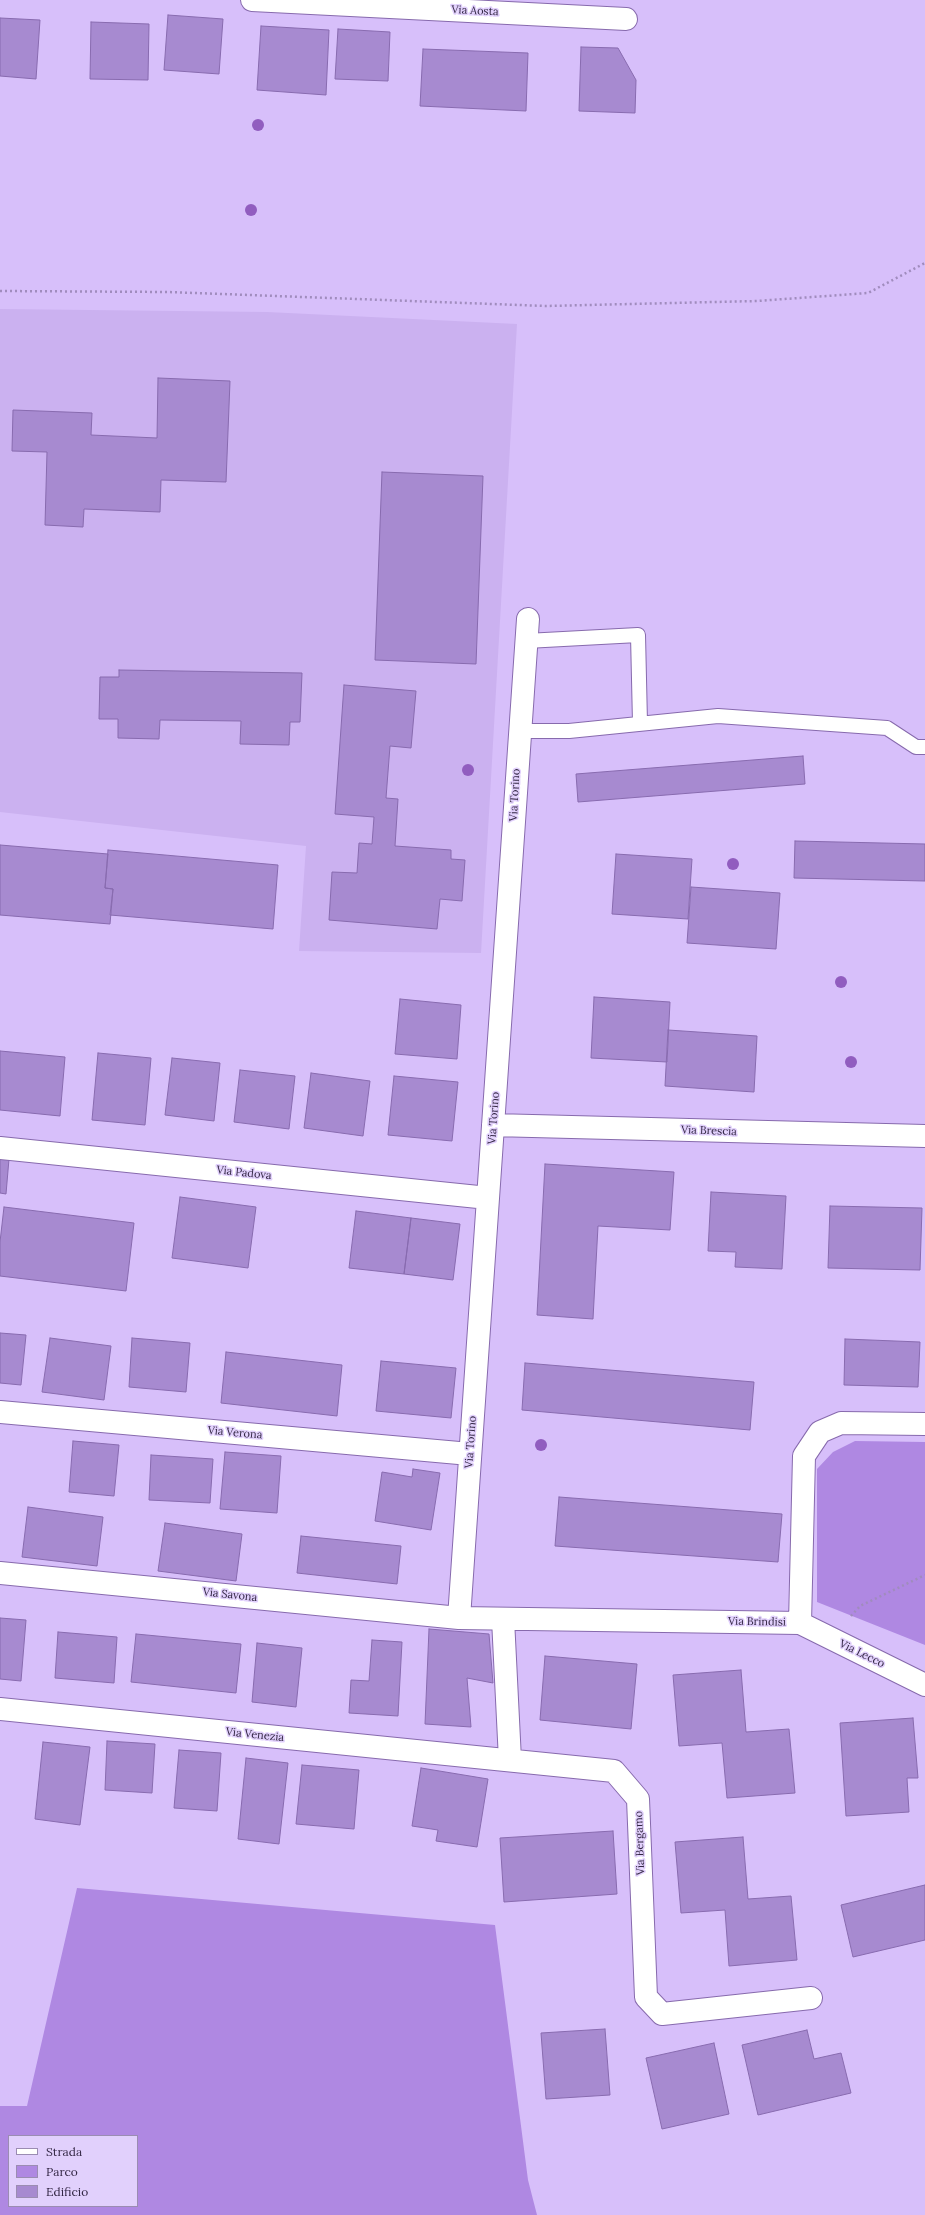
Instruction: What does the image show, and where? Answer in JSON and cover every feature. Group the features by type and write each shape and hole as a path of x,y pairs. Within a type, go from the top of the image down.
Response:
{"street":[{"name":"Via Aosta","path":"252,0 626,19"},
{"name":"Via Torino","path":"459,1618 519,731 528,619"},
{"name":"Via Brescia","path":"493,1125 925,1136"},
{"name":"Via Padova","path":"0,1148 488,1198"},
{"name":"Via Verona","path":"0,1412 470,1454"},
{"name":"Via Brindisi","path":"459,1618 800,1623 804,1456 820,1432 841,1423 925,1424"},
{"name":"Via Savona","path":"0,1573 459,1618"},
{"path":"504,1619 510,1760"},
{"name":"Via Lecco","path":"800,1623 925,1685"},
{"name":"Via Venezia","path":"0,1709 510,1760"},
{"name":"Via Bergamo","path":"510,1760 614,1770 638,1799 646,1997 662,2014 811,1998"}],"lane":[{"path":"526,641 638,634 640,723"},
{"path":"519,731 569,731 718,716 887,728 916,747 925,747"}],"path":[{"path":"0,291 168,292 546,306 757,301 868,294 925,263"},
{"path":"831,1638 860,1606 925,1575"}],"shaded area":[{"path":"0,309 267,312 517,324 481,953 299,951 306,846 0,812"}],"green space":[{"path":"855,1441 925,1442 925,1645 817,1602 817,1469 833,1452"},
{"path":"77,1888 495,1925 528,2180 537,2215 0,2215 0,2106 27,2106"}],"building":[{"path":"168,15 223,19 219,74 164,70"},
{"path":"0,18 40,20 36,79 0,76"},
{"path":"91,22 149,24 148,80 90,79"},
{"path":"261,26 329,30 326,95 257,90"},
{"path":"338,29 390,32 388,81 335,79"},
{"path":"581,47 618,48 636,80 635,113 579,111"},
{"path":"423,49 528,53 526,111 420,106"},
{"path":"158,378 230,381 226,482 161,480 160,512 84,509 83,527 45,525 47,452 12,451 13,410 92,413 91,435 157,438"},
{"path":"382,472 483,476 476,664 375,660"},
{"path":"119,670 302,673 300,722 290,722 289,745 240,744 241,721 160,720 159,739 118,738 118,719 99,719 100,677 119,677"},
{"path":"344,685 416,691 411,748 390,746 386,798 398,799 395,846 451,850 451,859 465,860 462,901 440,899 437,929 329,920 332,872 357,873 359,843 372,844 374,817 335,814"},
{"path":"803,756 805,784 578,802 576,774"},
{"path":"795,841 925,844 925,881 794,878"},
{"path":"0,845 108,854 105,888 113,889 110,924 0,915"},
{"path":"108,850 278,865 273,929 110,915 113,889 105,888"},
{"path":"616,854 692,859 688,919 612,914"},
{"path":"691,887 780,893 776,949 687,943"},
{"path":"594,997 670,1002 667,1062 591,1058"},
{"path":"400,999 461,1005 457,1059 395,1054"},
{"path":"668,1030 757,1036 754,1092 665,1086"},
{"path":"0,1051 65,1057 60,1116 0,1110"},
{"path":"98,1053 151,1058 145,1125 92,1120"},
{"path":"172,1058 220,1063 214,1121 165,1115"},
{"path":"240,1070 295,1076 289,1129 234,1122"},
{"path":"311,1073 370,1081 363,1136 304,1128"},
{"path":"394,1076 458,1082 452,1141 388,1135"},
{"path":"0,1159 9,1159 6,1194 0,1193"},
{"path":"545,1164 674,1172 670,1230 598,1226 593,1319 537,1315"},
{"path":"711,1192 786,1196 782,1269 735,1267 736,1252 708,1251"},
{"path":"180,1197 256,1207 248,1268 172,1258"},
{"path":"830,1206 922,1208 920,1270 828,1268"},
{"path":"4,1207 134,1223 126,1291 0,1276 0,1242"},
{"path":"356,1211 411,1218 404,1274 349,1268"},
{"path":"411,1218 460,1224 453,1280 404,1274"},
{"path":"0,1333 26,1335 21,1385 0,1383"},
{"path":"50,1338 111,1346 104,1400 42,1392"},
{"path":"132,1338 190,1343 186,1392 129,1387"},
{"path":"845,1339 920,1342 918,1387 844,1385"},
{"path":"226,1352 342,1365 337,1416 221,1403"},
{"path":"381,1361 456,1368 451,1418 376,1411"},
{"path":"525,1363 754,1382 750,1430 522,1410"},
{"path":"73,1441 119,1445 114,1496 69,1492"},
{"path":"225,1452 281,1456 277,1513 220,1509"},
{"path":"151,1455 213,1459 210,1503 149,1500"},
{"path":"413,1469 440,1473 431,1530 375,1521 382,1472 412,1477"},
{"path":"559,1497 782,1514 778,1562 555,1546"},
{"path":"28,1507 103,1517 97,1566 22,1557"},
{"path":"165,1523 242,1534 236,1581 158,1571"},
{"path":"301,1536 401,1546 397,1584 297,1573"},
{"path":"0,1618 26,1620 21,1681 0,1679"},
{"path":"429,1629 489,1634 493,1683 467,1678 471,1727 425,1724"},
{"path":"58,1632 117,1637 114,1683 55,1678"},
{"path":"136,1634 241,1644 236,1693 131,1682"},
{"path":"372,1640 402,1642 398,1716 349,1713 351,1680 369,1681"},
{"path":"257,1643 302,1648 296,1707 252,1702"},
{"path":"545,1656 637,1664 631,1729 540,1720"},
{"path":"741,1670 746,1732 789,1729 795,1793 727,1798 722,1743 679,1746 673,1675"},
{"path":"913,1718 918,1778 907,1778 909,1812 846,1816 840,1723"},
{"path":"107,1741 155,1744 152,1793 105,1790"},
{"path":"43,1742 90,1747 80,1825 35,1819"},
{"path":"179,1750 221,1753 217,1811 174,1808"},
{"path":"246,1758 288,1763 279,1844 238,1839"},
{"path":"302,1765 359,1770 354,1829 296,1824"},
{"path":"421,1768 488,1779 477,1847 436,1841 438,1830 412,1826"},
{"path":"613,1831 617,1894 504,1902 500,1838"},
{"path":"743,1837 748,1899 791,1896 797,1960 729,1966 725,1910 681,1913 675,1842"},
{"path":"925,1885 925,1940 853,1957 841,1905"},
{"path":"605,2029 610,2095 546,2099 541,2033"},
{"path":"807,2030 814,2059 841,2053 851,2093 758,2115 742,2045"},
{"path":"714,2043 729,2114 662,2129 646,2058"}]}
